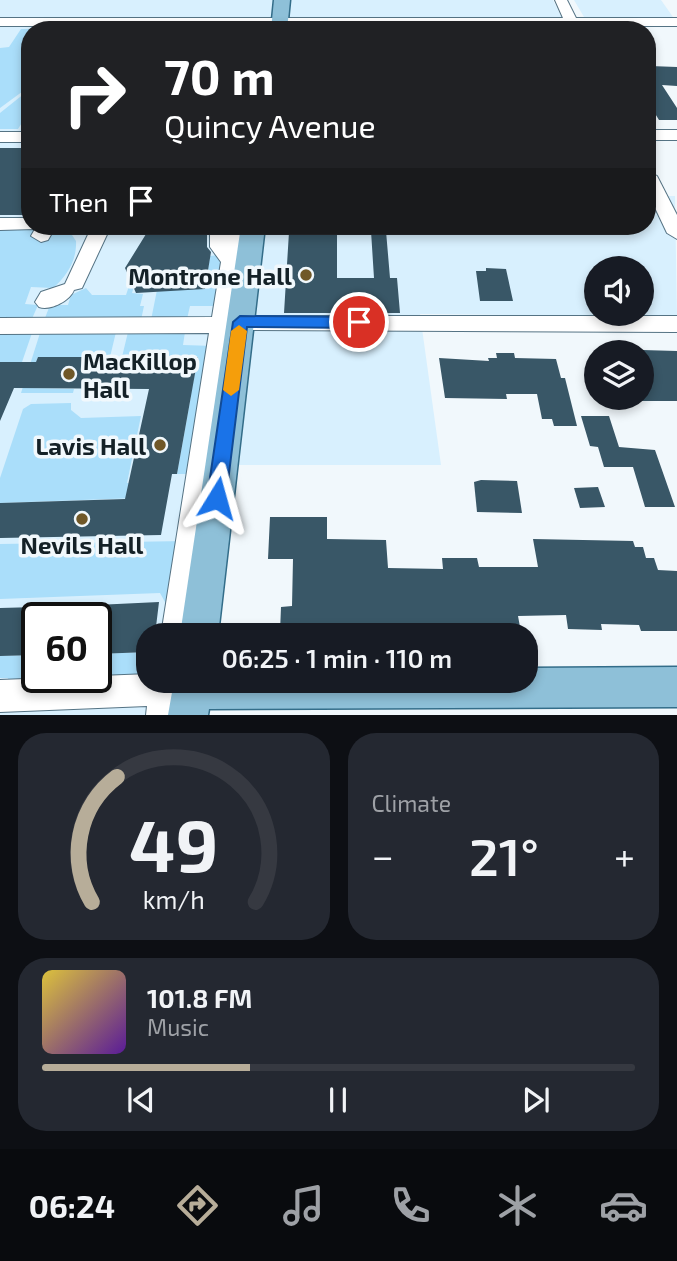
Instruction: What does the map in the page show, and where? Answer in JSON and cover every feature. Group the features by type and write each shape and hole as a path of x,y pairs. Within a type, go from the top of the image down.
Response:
{"main road":[{"path":"280,21 282,0"},
{"path":"200,623 230,324 251,235"},
{"path":"178,695 677,687"}],"street":[{"path":"561,0 572,21"},
{"path":"0,22 21,22"},
{"path":"656,23 677,22"},
{"path":"656,135 677,135"},
{"path":"0,136 21,137"},
{"path":"656,192 677,233"},
{"path":"0,224 21,227"},
{"path":"50,308 95,235"},
{"path":"178,623 230,324 229,235"},
{"path":"0,326 50,308 122,329 230,324 677,324"},
{"path":"0,695 178,695"}],"shaded area":[{"path":"0,0 553,0 564,21 21,21 21,235 656,235 656,196 675,196 677,317 654,317 654,256 584,256 584,316 420,314 441,465 205,465 183,623 136,623 136,693 172,693 169,715 0,715"},
{"path":"574,0 661,0 673,17 584,17"},
{"path":"21,29 21,93 0,108 0,48 9,47"},
{"path":"21,96 21,124 18,129 0,129 0,113"},
{"path":"0,228 21,228 21,235 72,235 76,248 67,273 53,288 31,287 25,304 38,305 31,321 0,321"},
{"path":"219,255 223,260 219,306 190,306 187,319 151,320 157,290 205,289 210,256"},
{"path":"130,283 135,283 132,293 143,294 141,320 45,318 50,305 68,305 71,295 86,288 92,295 126,295"},
{"path":"116,332 110,357 38,357 28,388 74,389 73,393 21,393 40,333"},
{"path":"128,332 185,332 183,345 214,346 196,474 177,474 191,396 185,389 192,388 198,357 122,357"},
{"path":"0,333 32,333 22,362 0,362"},
{"path":"71,403 71,410 81,418 141,416 127,483 166,482 164,497 0,503 0,478 23,409 31,404"},
{"path":"186,541 175,620 160,593 0,599 0,544"},
{"path":"136,652 136,684 112,685 112,653"},
{"path":"21,655 21,688 6,688 8,678 0,678 0,656"}],"building":[{"path":"656,66 677,67 677,86 662,85 677,108 677,120 659,120 656,115"},
{"path":"0,148 21,148 21,215 0,215"},
{"path":"145,235 207,235 207,247 211,252 205,289 136,293 125,268"},
{"name":"Montrone Hall","path":"289,235 337,235 337,278 374,278 371,235 386,235 390,278 397,278 400,313 284,313"},
{"path":"486,268 506,269 513,301 480,301 476,271 486,271"},
{"path":"654,350 677,351 677,401 654,401"},
{"path":"496,353 514,353 515,358 556,359 561,378 565,378 577,426 554,426 552,419 542,419 537,394 506,394 507,399 445,398 439,358 489,361 488,358 497,358"},
{"path":"38,357 198,357 177,474 172,474 161,535 0,538 0,503 125,499 149,389 14,388 0,421 0,362 36,362"},
{"path":"581,416 609,416 619,447 655,450 675,507 645,507 633,467 604,467 598,447 590,446"},
{"path":"517,481 522,513 477,512 474,482"},
{"path":"598,487 605,507 580,508 574,488"},
{"path":"270,517 327,517 327,539 386,540 388,568 443,569 442,558 477,558 479,567 538,567 533,539 633,541 635,547 643,547 646,558 654,558 658,570 677,571 677,631 641,631 639,625 601,624 602,630 568,629 566,615 518,616 519,623 280,623 281,607 292,606 293,559 268,559"},
{"path":"159,602 156,623 136,623 136,652 112,653 112,604"},
{"path":"21,607 21,655 0,656 0,608"}],"slow traffic":[{"path":"231,390 239,331"}],"place":[{"name":"Montrone Hall","path":"306,275"},
{"name":"MacKillop Hall","path":"69,374"},
{"name":"Lavis Hall","path":"160,445"},
{"name":"Nevils Hall","path":"82,519"}],"route":[{"path":"217,498 240,322 359,322"}]}
